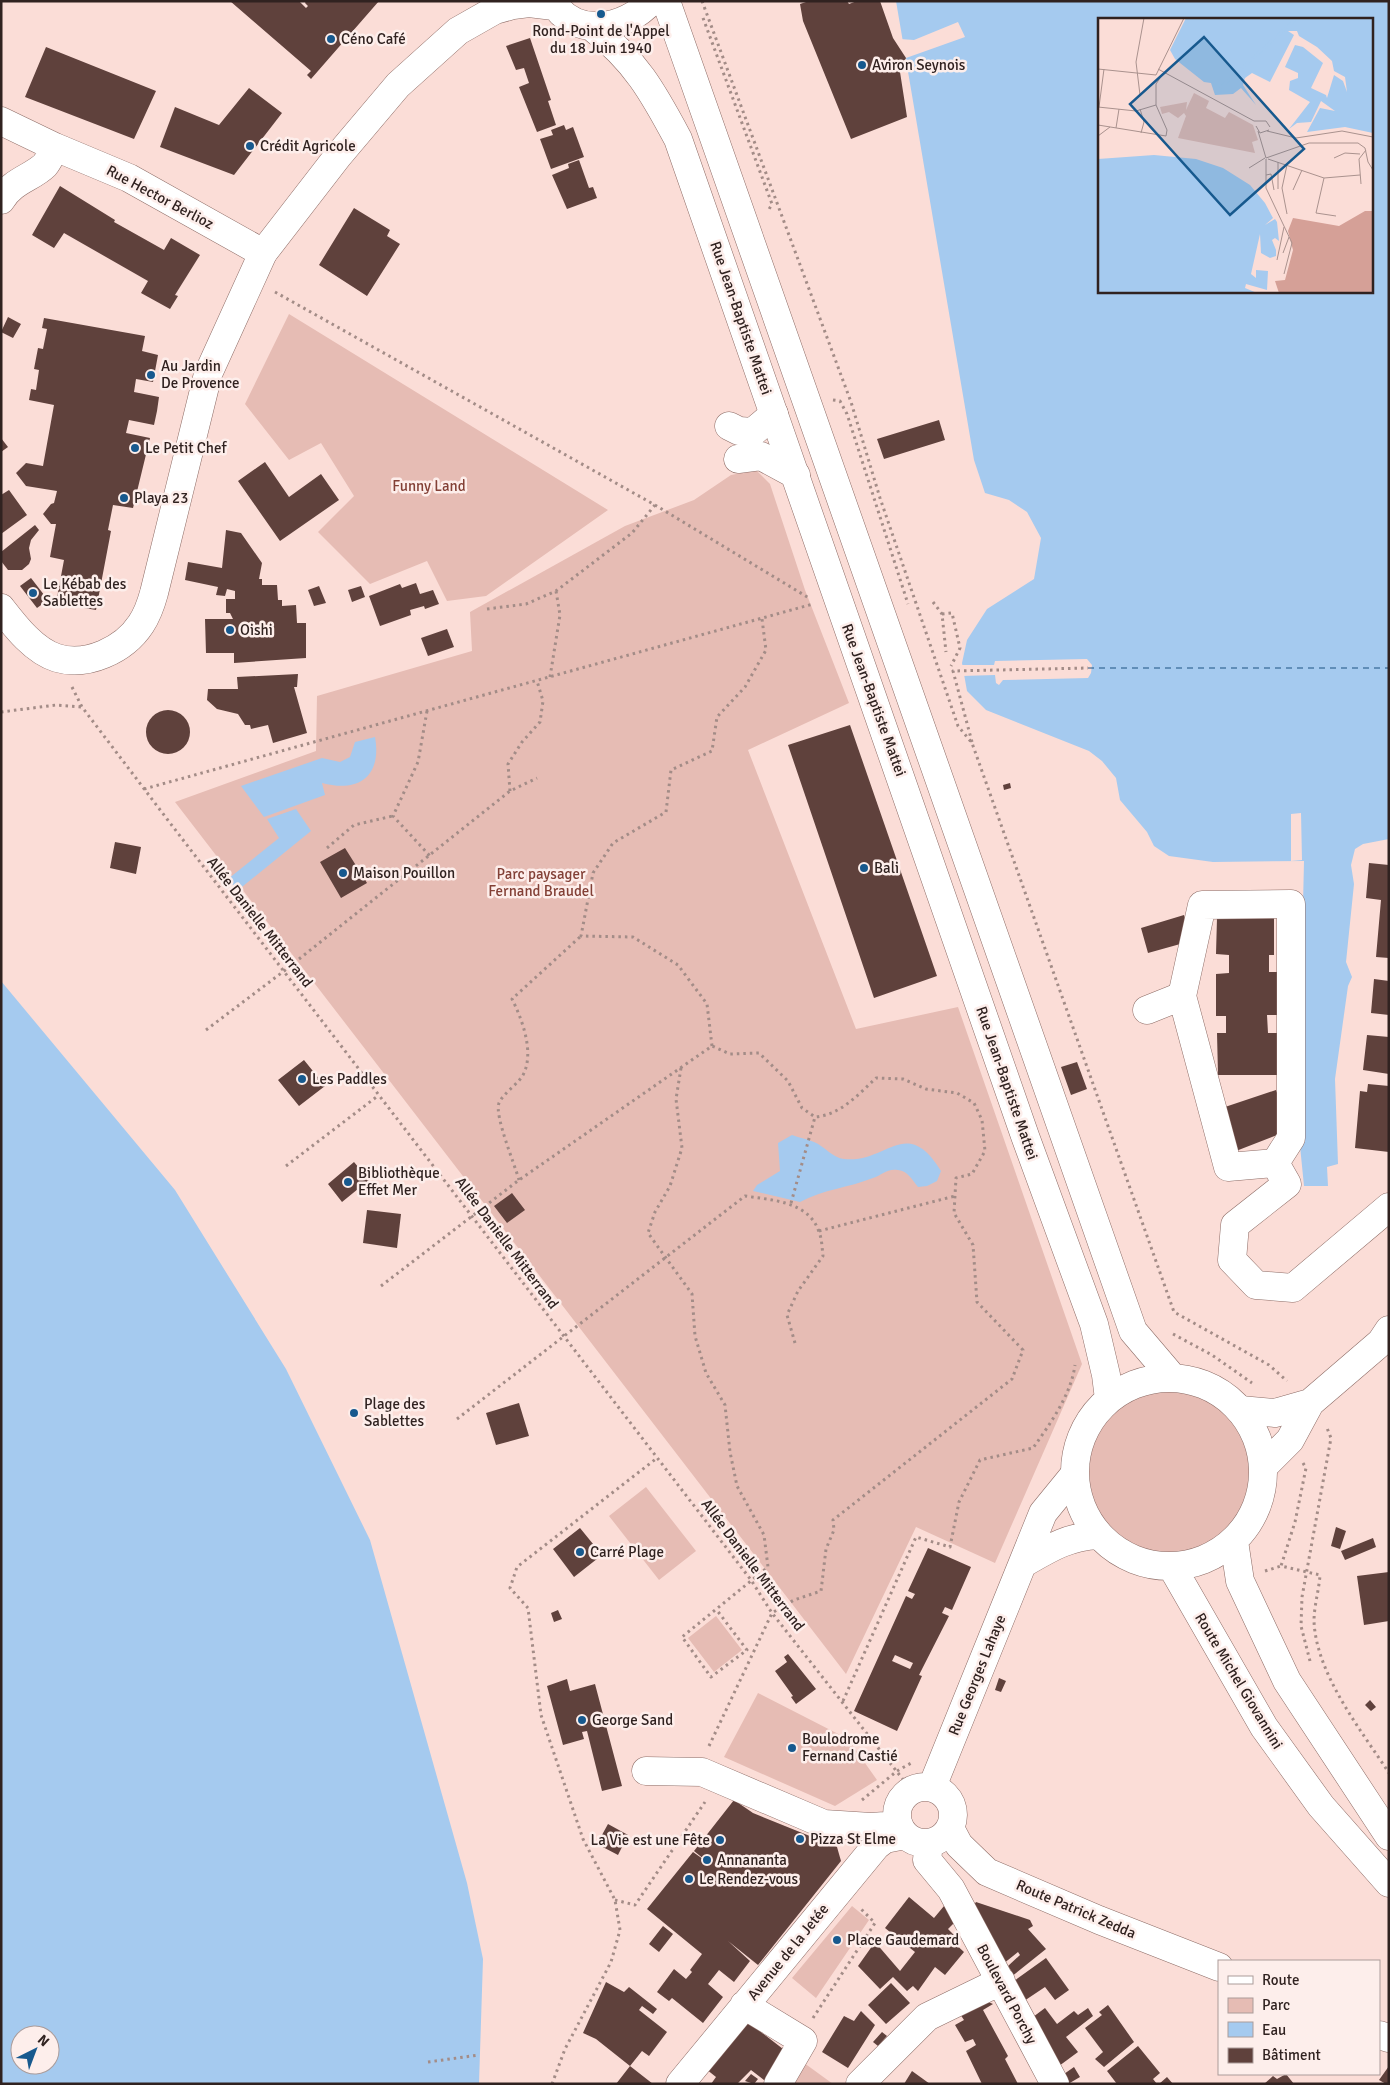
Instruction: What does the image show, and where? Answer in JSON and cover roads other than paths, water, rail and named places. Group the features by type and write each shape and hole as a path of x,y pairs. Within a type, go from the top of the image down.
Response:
{"main road":[{"path":"1,608 33,644 56,658 76,661 94,658 108,652 124,641 140,626 154,593 208,374 250,278 263,252 338,156 398,85 458,31 495,10 529,3 553,3 565,15 592,26 610,26 626,22 641,12 651,1"},
{"path":"666,1 1133,1331 1173,1378"},
{"name":"Rue Jean-Baptiste Mattei","path":"592,26 615,44 638,69 678,138 1025,1136 1094,1324 1106,1375 1109,1399"},
{"name":"Rue Hector Berlioz","path":"1,121 55,147 129,178 263,252"},
{"path":"1,200 5,193 22,178 45,165 55,147"},
{"path":"728,426 739,431 753,432 774,414"},
{"path":"738,459 761,456 796,475"},
{"path":"1291,904 1291,1138 1275,1163 1228,1167 1182,996 1202,905 1291,904"},
{"path":"1146,1010 1182,996"},
{"path":"1275,1163 1287,1184 1235,1224 1232,1260 1256,1285 1293,1288 1389,1207"},
{"path":"1263,1467 1290,1440 1309,1404 1381,1342 1389,1330"},
{"path":"1173,1378 1192,1381 1210,1388 1240,1410 1251,1427 1259,1447 1263,1467 1262,1487 1256,1507 1247,1526 1234,1541 1205,1560 1172,1567 1144,1564 1119,1552 1098,1535 1081,1507 1074,1475 1078,1446 1090,1420 1109,1399 1128,1387 1150,1380 1173,1378"},
{"path":"1240,1410 1275,1413 1309,1404"},
{"name":"Rue Georges Lahaye","path":"921,1833 897,1809 904,1795 921,1789 1024,1563 1043,1513 1074,1475"},
{"path":"1024,1563 1060,1542 1078,1536 1098,1535"},
{"path":"1234,1541 1240,1580 1286,1681 1389,1836"},
{"name":"Route Michel Giovannini","path":"1172,1567 1264,1727 1321,1806 1389,1883"},
{"path":"646,1771 702,1772 824,1824 921,1833 952,1812 946,1796 921,1789"},
{"name":"Route Patrick Zedda","path":"921,1833 970,1858 987,1872 1099,1920 1218,1967"},
{"name":"Boulevard Porchy","path":"921,1833 927,1860 959,1904 1055,2084"},
{"name":"Avenue de la Jetée","path":"680,2084 876,1846 885,1839 921,1833"},
{"path":"959,1904 970,1858"},
{"path":"860,2084 927,2017 1000,1981"},
{"path":"744,2006 807,2032 778,2084"}],"water":[{"path":"896,1 1389,1 1389,839 1363,844 1355,849 1351,865 1354,884 1346,962 1352,977 1348,986 1335,1079 1338,1164 1327,1167 1328,1186 1304,1186 1299,1136 1304,861 1213,862 1169,856 1154,846 1147,832 1120,800 1116,778 1102,761 1089,751 986,710 967,691 962,663 967,640 987,609 1034,579 1041,538 1027,512 1009,500 985,493 974,460"},
{"path":"375,737 375,762 365,778 347,786 322,783 325,795 264,817 241,786 322,758 340,762 350,757 355,742"},
{"path":"296,809 311,831 237,891 228,879 279,838 267,819"},
{"path":"1,981 175,1190 286,1369 370,1540 467,1883 483,1959 479,2084 1,2084"},
{"path":"792,1135 814,1142 844,1159 859,1159 906,1143 917,1146 929,1154 941,1171 937,1181 927,1186 918,1187 904,1172 891,1170 876,1177 818,1194 800,1202 753,1191 757,1185 780,1171 778,1143"}],"place":[{"name":"Rond-Point de l'Appel du 18 Juin 1940","path":"601,14"},
{"name":"Céno Café","path":"331,39"},
{"name":"Aviron Seynois","path":"862,65"},
{"name":"Crédit Agricole","path":"250,146"},
{"name":"Au Jardin De Provence","path":"151,375"},
{"name":"Le Petit Chef","path":"135,448"},
{"name":"Playa 23","path":"124,498"},
{"name":"Le Kébab des Sablettes","path":"33,593"},
{"name":"Oishi","path":"230,630"},
{"name":"Bali","path":"864,868"},
{"name":"Maison Pouillon","path":"343,873"},
{"name":"Les Paddles","path":"302,1079"},
{"name":"Bibliothèque Effet Mer","path":"348,1182"},
{"name":"Plage des Sablettes","path":"354,1413"},
{"name":"Carré Plage","path":"580,1552"},
{"name":"George Sand","path":"582,1720"},
{"name":"Boulodrome Fernand Castié","path":"792,1748"},
{"name":"Pizza St Elme","path":"800,1839"},
{"name":"La Vie est une Fête","path":"720,1840"},
{"name":"Annananta","path":"707,1860"},
{"name":"Le Rendez-vous","path":"689,1879"},
{"name":"Place Gaudemard","path":"837,1940"}],"park label":[{"name":"Funny Land","path":"429,486"},
{"name":"Parc paysager Fernand Braudel","path":"541,882"}]}
